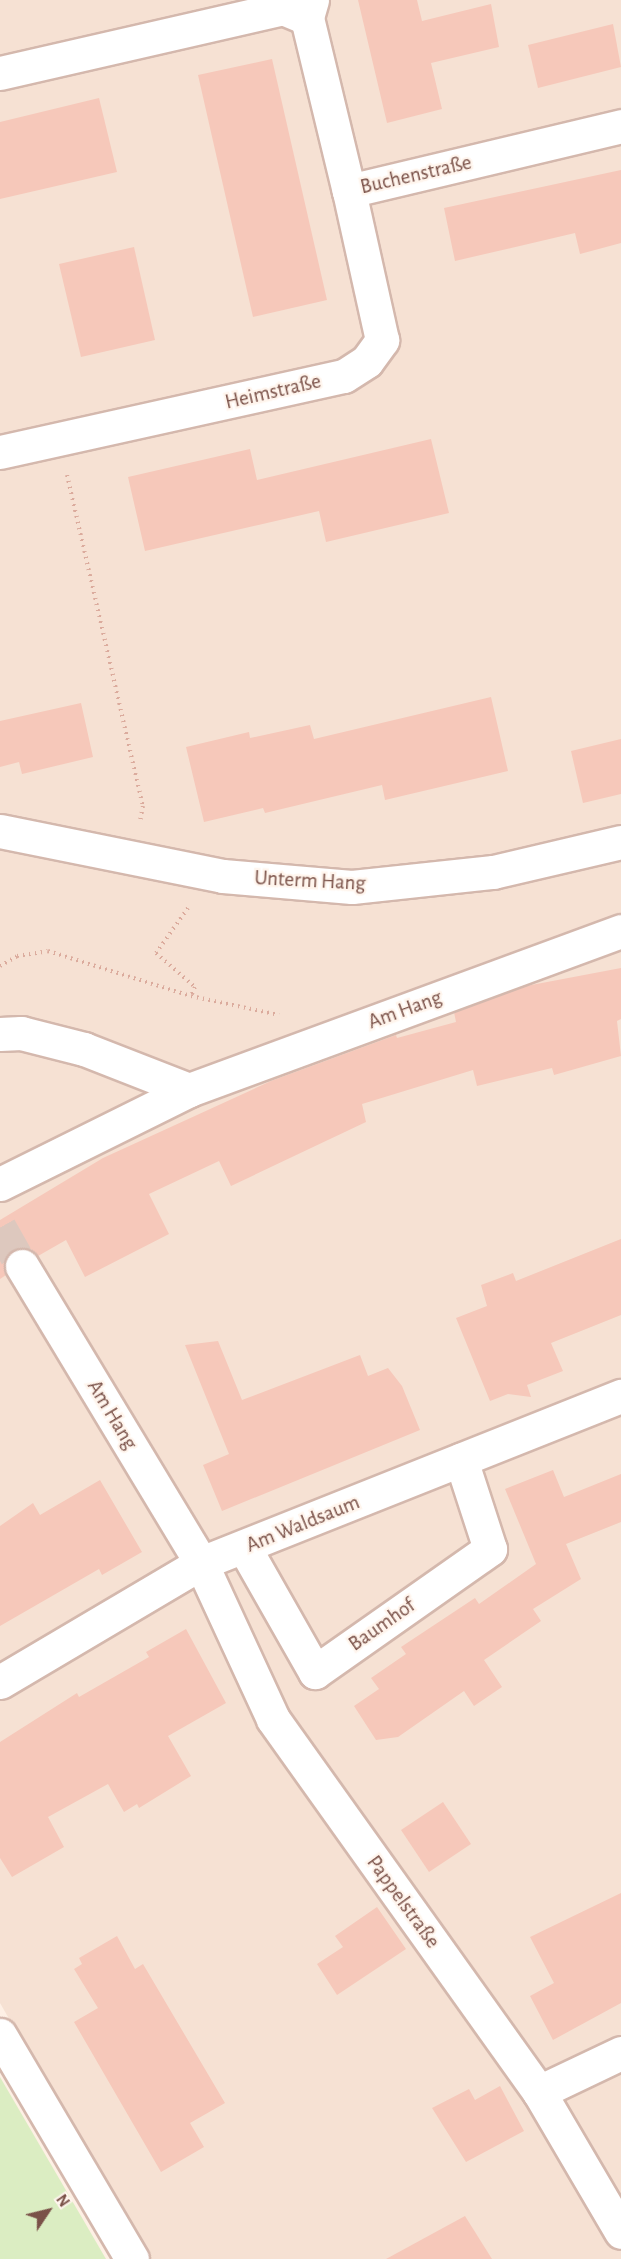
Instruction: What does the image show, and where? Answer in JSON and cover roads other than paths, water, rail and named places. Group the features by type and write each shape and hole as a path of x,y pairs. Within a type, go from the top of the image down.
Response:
{"street":[{"name":"Buchenstraße","path":"0,74 283,8 310,9 349,191 621,126"},
{"name":"Heimstraße","path":"0,452 344,376 367,361 382,340 349,191"},
{"name":"Unterm Hang","path":"0,831 223,876 352,887 493,872 621,842"},
{"name":"Am Hang","path":"0,1184 189,1090 621,931"},
{"path":"0,1034 21,1033 84,1049 189,1090"},
{"name":"Am Hang","path":"22,1266 201,1563"},
{"name":"Am Waldsaum","path":"0,1682 201,1563 621,1396"},
{"name":"Baumhof","path":"244,1547 315,1672 490,1549 461,1460"},
{"name":"Pappelstraße","path":"201,1563 273,1719 539,2092 621,2232"},
{"path":"0,2036 132,2259"},
{"path":"539,2092 621,2053"}],"tunnel":[{"path":"0,1227 22,1266"}]}
